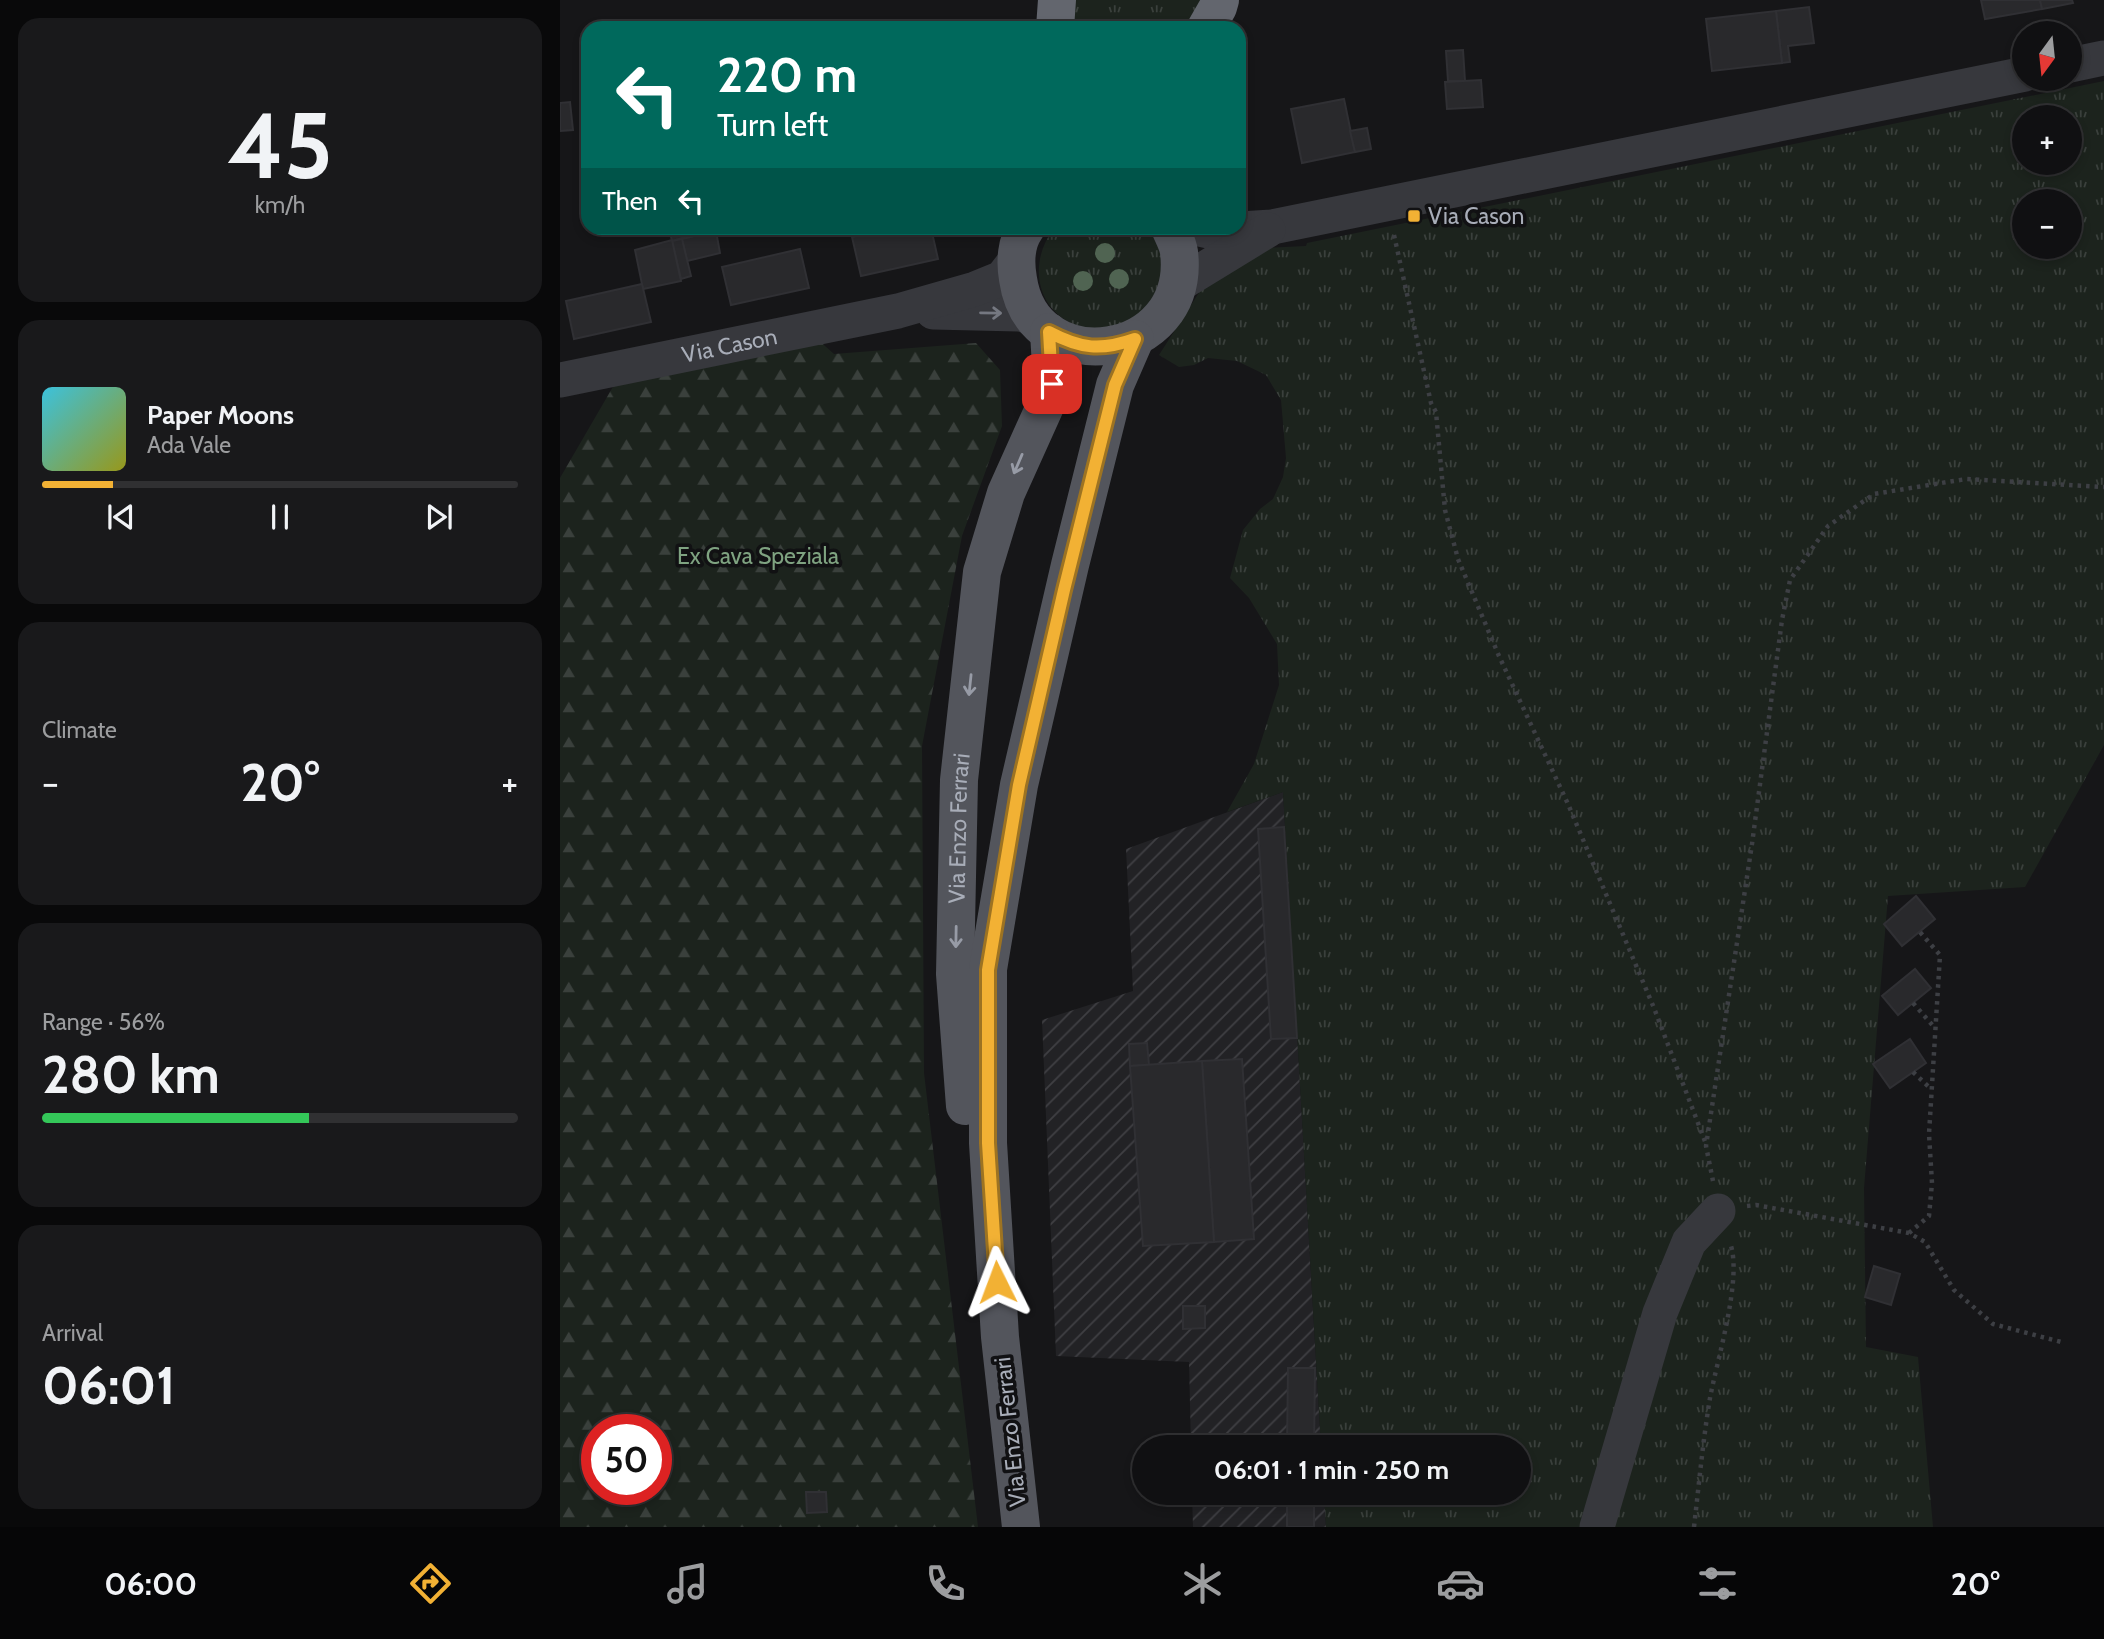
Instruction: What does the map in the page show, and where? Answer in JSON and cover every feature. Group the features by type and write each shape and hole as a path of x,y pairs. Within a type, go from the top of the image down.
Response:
{"highway":[{"path":"1056,21 1057,0"},
{"path":"1210,21 1220,0"}],"main road":[{"path":"1020,244 1020,292 1042,325 1069,343 1091,347 1114,346 1135,339 1155,326 1169,307 1178,285 1179,251 1173,235"},
{"name":"Via Enzo Ferrari","path":"1000,1337 970,1167 955,974 959,780 982,572 1006,493 1047,402 1052,384 1042,325"},
{"name":"Via Enzo Ferrari","path":"1021,1527 1000,1337 988,1143 988,970 1019,785 1072,553 1115,385 1135,339"}],"street":[{"path":"2082,63 2104,58"},
{"path":"1246,229 1272,227 2012,77"},
{"path":"1178,285 1272,227"},
{"name":"Via Cason","path":"560,380 898,311 1002,278 1020,244"},
{"name":"Via Cason","path":"898,311 1021,314 1042,325"},
{"path":"1597,1527 1660,1312 1689,1242 1718,1211"}],"path":[{"path":"1385,203 1431,403 1436,412 1445,510 1458,559 1499,656 1568,804 1654,1008 1706,1146 1718,1211 1734,1255 1730,1305 1710,1399 1695,1527"},
{"path":"1706,1146 1790,579 1828,526 1874,494 1966,480 2104,487"},
{"path":"1909,1233 1929,1216 1932,1183 1929,1134 1940,955 1919,931"},
{"path":"1913,1003 1936,1028"},
{"path":"1913,1072 1932,1090"},
{"path":"1718,1211 1756,1205 1909,1233 1925,1242 1954,1290 1993,1324 2065,1343"}],"shaded area":[{"path":"1283,792 1320,1435 1191,1435 1189,1362 1056,1356 1042,1020 1133,991 1126,849"},
{"path":"1192,1505 1325,1505 1326,1527 1193,1527"}],"green space":[{"path":"1073,0 1204,0 1195,21 1069,21"},
{"path":"2104,81 2104,745 2025,887 1888,896 1864,1188 1866,1347 1918,1357 1933,1527 1326,1527 1325,1505 1531,1505 1531,1435 1320,1435 1283,792 1227,812 1254,764 1279,685 1277,644 1249,598 1230,578 1243,530 1260,509 1273,499 1283,477 1286,458 1281,400 1266,375 1237,361 1208,358 1194,365 1179,367 1159,355 1209,277 1267,248 1306,246 1307,243 2055,91 2082,91 2082,85"},
{"path":"1050,235 1153,235 1165,268 1147,313 1101,332 1069,322 1056,313 1041,287 1040,258"},
{"name":"Ex Cava Speziala","path":"816,338 834,354 976,343 1000,370 1002,426 962,536 922,746 924,1073 978,1527 560,1527 560,478 614,385"}],"building":[{"path":"1981,0 2040,0 2042,9 1985,19"},
{"path":"2040,0 2072,0 2073,3 2042,9"},
{"path":"1809,7 1814,43 1788,46 1790,62 1782,63 1776,11"},
{"path":"1776,11 1782,63 1712,71 1706,19"},
{"path":"1463,50 1465,81 1448,81 1446,51"},
{"path":"1481,80 1483,107 1447,109 1445,82"},
{"path":"1344,99 1355,152 1302,163 1291,109"},
{"path":"570,102 573,130 560,131 560,103"},
{"path":"1367,128 1371,149 1355,152 1350,131"},
{"path":"671,235 686,235 686,237 672,241"},
{"path":"717,235 720,253 687,261 682,239"},
{"path":"933,235 938,259 861,276 852,237"},
{"path":"682,239 691,276 681,279 672,241"},
{"path":"672,240 681,281 643,289 635,250"},
{"path":"800,249 809,288 731,305 722,267"},
{"path":"642,284 651,322 574,339 566,301"},
{"path":"1284,827 1297,1038 1271,1039 1258,829"},
{"path":"1916,896 1935,919 1902,946 1884,924"},
{"path":"1915,969 1931,988 1898,1015 1882,996"},
{"path":"1910,1039 1926,1063 1890,1088 1873,1064"},
{"path":"1147,1043 1149,1065 1130,1066 1129,1044"},
{"path":"1242,1059 1254,1239 1214,1242 1202,1061"},
{"path":"1202,1061 1214,1242 1143,1246 1130,1066"},
{"path":"1874,1266 1900,1274 1891,1305 1865,1297"},
{"path":"1183,1306 1205,1306 1205,1328 1183,1329"},
{"path":"1288,1368 1315,1368 1314,1435 1287,1435"},
{"path":"806,1492 826,1492 827,1512 807,1513"},
{"path":"1287,1505 1314,1505 1314,1527 1287,1527"}],"place":[{"name":"Via Cason","path":"1414,216"}],"route":[{"path":"997,1282 988,1143 988,970 1019,785 1064,590 1115,385 1135,339 1114,346 1091,347 1069,343 1049,332 1052,384"}]}
